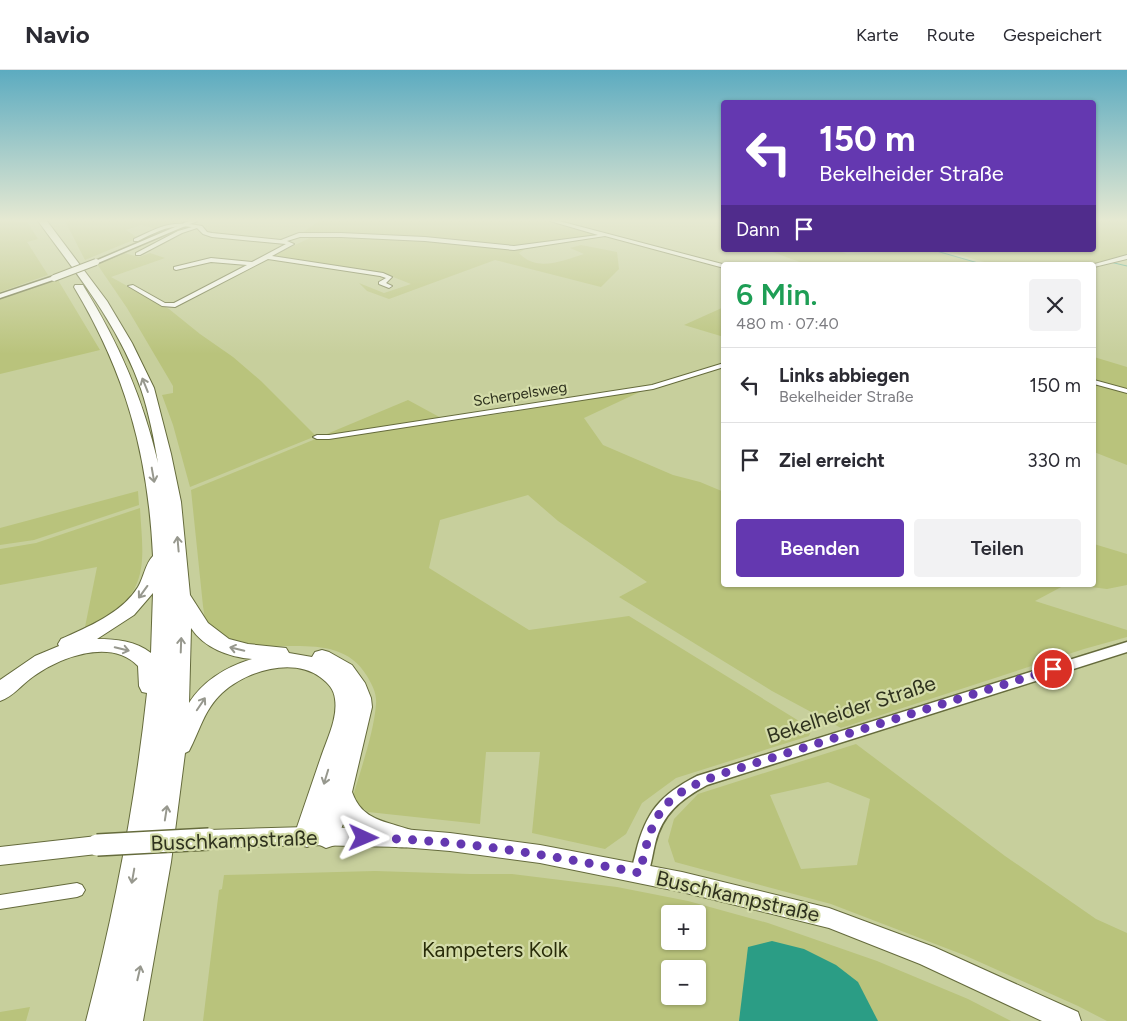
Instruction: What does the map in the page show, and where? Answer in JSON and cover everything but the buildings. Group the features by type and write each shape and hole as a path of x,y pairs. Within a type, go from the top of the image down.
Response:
{"highway":[{"path":"64,265 92,308 121,368 143,428 154,477 162,547 162,627 156,722 132,880 101,1021"},
{"path":"77,265 104,303 125,340 147,389 172,489 182,592 179,692 173,764 146,942 128,1021"},
{"path":"0,678 20,664 91,634 131,607 144,593 152,579 162,547"},
{"path":"182,592 195,623 216,642 246,651 263,653 302,652 316,655 331,660 344,669 353,680 360,694 361,708 340,792 317,837"},
{"path":"0,693 20,674 49,658 66,652 96,646 122,648 134,652 143,658 149,666 150,686 142,749 149,776"},
{"path":"173,764 196,711 205,697 221,682 240,671 262,664 300,661 318,666 332,674 340,684 345,695 346,714 317,837"},
{"path":"340,792 349,816 366,826 402,838"}],"main road":[{"name":"Buschkampstraße","path":"0,856 97,846 209,838 317,837 402,838 450,842 540,854 640,873 829,918 926,955 1069,1021"}],"street":[{"path":"0,296 87,265"},
{"path":"176,268 187,265"},
{"path":"131,286 169,306 251,265"},
{"path":"324,265 381,274 389,277 388,280 381,283 389,286"},
{"name":"Scherpelsweg","path":"318,437 329,437 484,414 653,387 721,366"},
{"path":"1096,383 1127,391"},
{"name":"Bekelheider Straße","path":"640,873 648,836 660,811 679,793 702,780 1127,647"},
{"path":"0,902 77,890"}],"green space":[{"path":"0,265 42,265 48,275 0,292"},
{"path":"98,265 144,265 111,277 169,309 233,357 261,381 316,436 190,487 173,425 162,395 173,393 173,386 127,308"},
{"path":"329,265 480,265 389,299 367,291 359,283 384,293 411,284 388,275"},
{"path":"516,265 619,265 619,269 601,287"},
{"path":"58,280 100,350 0,374 0,299"},
{"path":"721,308 721,336 684,325"},
{"path":"1096,358 1127,367 1127,390 1096,382"},
{"path":"1096,384 1127,392 1127,465 1096,453"},
{"path":"644,390 584,418 603,445 673,475 700,482 721,491 721,587 1061,587 1035,601 1127,630 1127,637 1084,649 841,728 772,691 619,597 647,582 558,521 528,495 440,520 429,568 529,630 629,616 812,729 809,736 676,778 642,803 626,834 605,849 532,833 540,752 486,752 480,824 368,812 352,800 375,715 376,696 369,679 353,660 335,651 316,647 253,645 234,641 208,624 203,606 191,490 318,438 327,439 499,414"},
{"path":"408,400 443,419 322,436"},
{"path":"138,491 139,505 34,540 0,545 0,528"},
{"path":"140,508 142,553 139,579 133,591 124,602 99,622 85,627 97,567 0,585 0,549 36,543"},
{"path":"1096,545 1127,554 1127,585 1107,589 1090,587 1096,587"},
{"path":"856,744 1005,856 1096,919 1127,933 1127,1021 1107,1021 964,955 831,904 675,862 668,841 674,819 698,794","holes":["828,782 870,799 857,865 801,869 770,795"]},
{"name":"Kampeters Kolk","path":"375,871 512,874 617,887 703,905 661,905 661,950 706,950 706,906 768,923 877,961 968,999 1011,1021 203,1021 219,890 222,889 224,875"},
{"path":"30,1007 26,1021 0,1021 0,1012"}],"water":[{"path":"772,941 804,949 836,965 858,982 878,1021 739,1021 748,947"}],"route":[{"path":"364,838 402,838 450,842 540,854 640,873 648,836 660,811 670,799 702,780 1053,669"}]}
